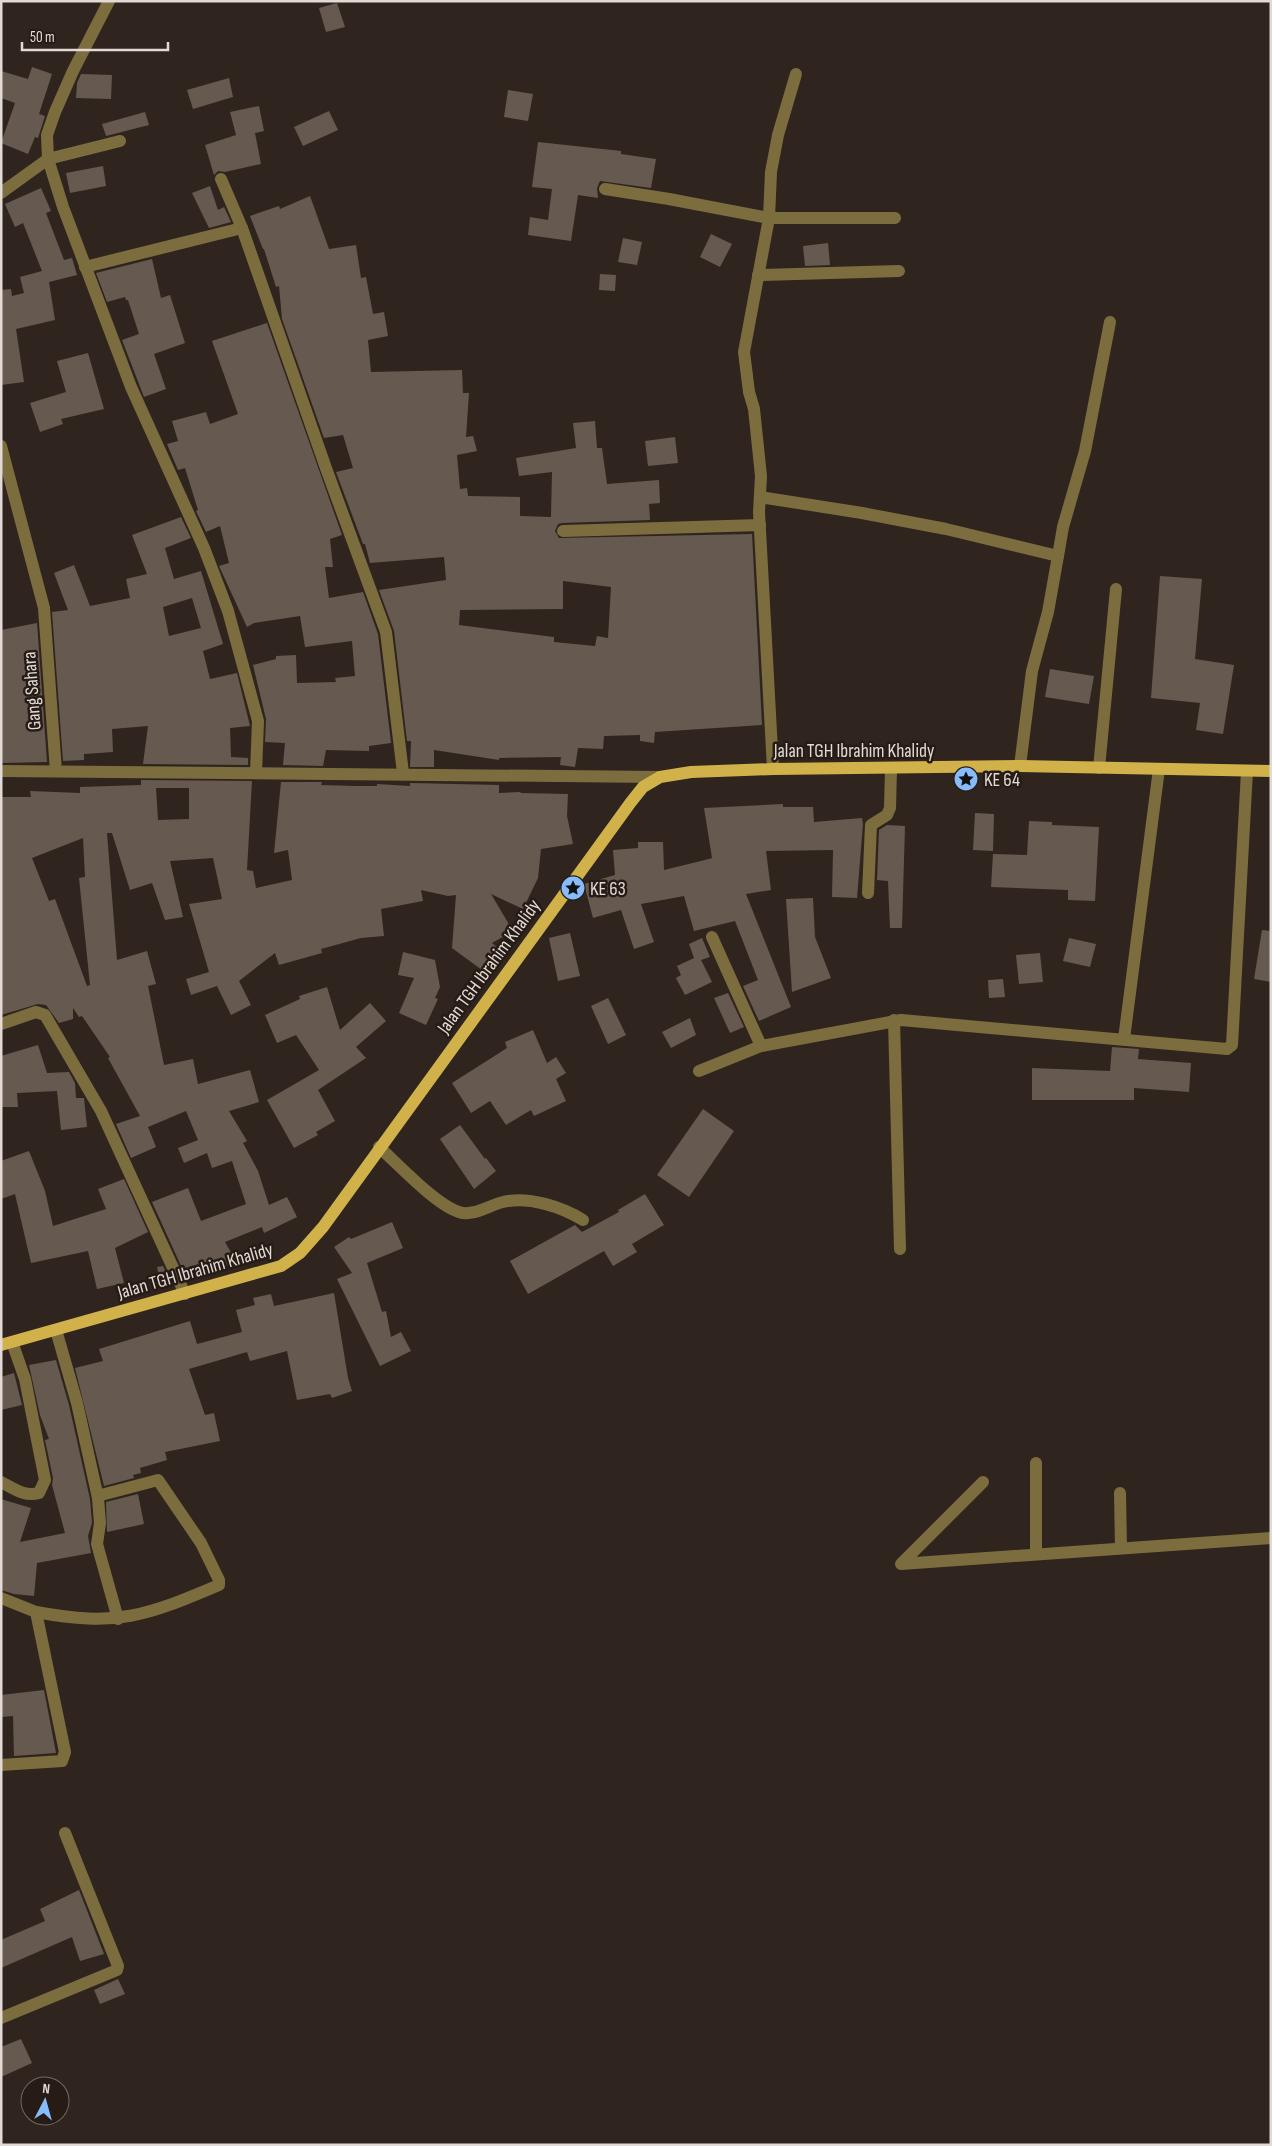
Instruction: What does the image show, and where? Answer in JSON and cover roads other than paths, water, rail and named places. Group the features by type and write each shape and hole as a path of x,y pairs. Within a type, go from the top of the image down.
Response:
{"main road":[{"name":"Jalan TGH Ibrahim Khalidy","path":"7,1344 281,1266 300,1253 323,1227 379,1147 631,802 643,788 660,777 692,772 773,768 891,769 1020,766 1271,771"}],"street":[{"path":"109,1 73,71 55,112 47,135 48,159 62,207 131,387 204,548 228,611 258,721 256,773"},
{"path":"773,768 760,525 761,476 758,442 744,352 769,218 771,172 776,144 796,74"},
{"path":"1,193 48,159 120,141"},
{"path":"220,179 242,228 327,471 386,632 402,773"},
{"path":"605,189 769,218 895,218"},
{"path":"85,267 242,228"},
{"path":"758,275 899,271"},
{"path":"1020,766 1032,671 1048,612 1063,527 1085,451 1110,322"},
{"name":"Gang Sahara","path":"1,446 44,608 56,771"},
{"path":"760,497 862,513 946,529 1058,556"},
{"path":"563,531 760,525"},
{"path":"1098,768 1116,589"},
{"path":"868,893 871,825 887,815 890,808 891,769"},
{"path":"1124,1039 1158,769"},
{"path":"1,770 660,777"},
{"path":"699,1071 761,1046 894,1020 1227,1049 1232,1045 1247,771"},
{"path":"712,937 761,1046"},
{"path":"1,1024 36,1012 41,1012 45,1015 101,1111 185,1294"},
{"path":"894,1020 900,1248"},
{"path":"379,1147 418,1183 450,1208 461,1213 514,1200 545,1204 571,1213 583,1220"},
{"path":"56,1330 77,1403 98,1498 100,1523 97,1544 118,1619"},
{"path":"1,1482 26,1495 32,1495 39,1494 45,1480 25,1379 7,1344"},
{"path":"1036,1463 1036,1554"},
{"path":"1,1598 36,1612 71,1617 118,1619 154,1611 219,1584 219,1580 201,1543 158,1480 101,1495"},
{"path":"984,1482 901,1564 1271,1538"},
{"path":"1120,1493 1122,1548"},
{"path":"1,1765 62,1761 65,1758 36,1612"},
{"path":"1,2018 117,1970 118,1966 98,1912 65,1833"}],"place":[{"name":"KE 64","path":"966,779"},
{"name":"KE 63","path":"573,888"}]}
